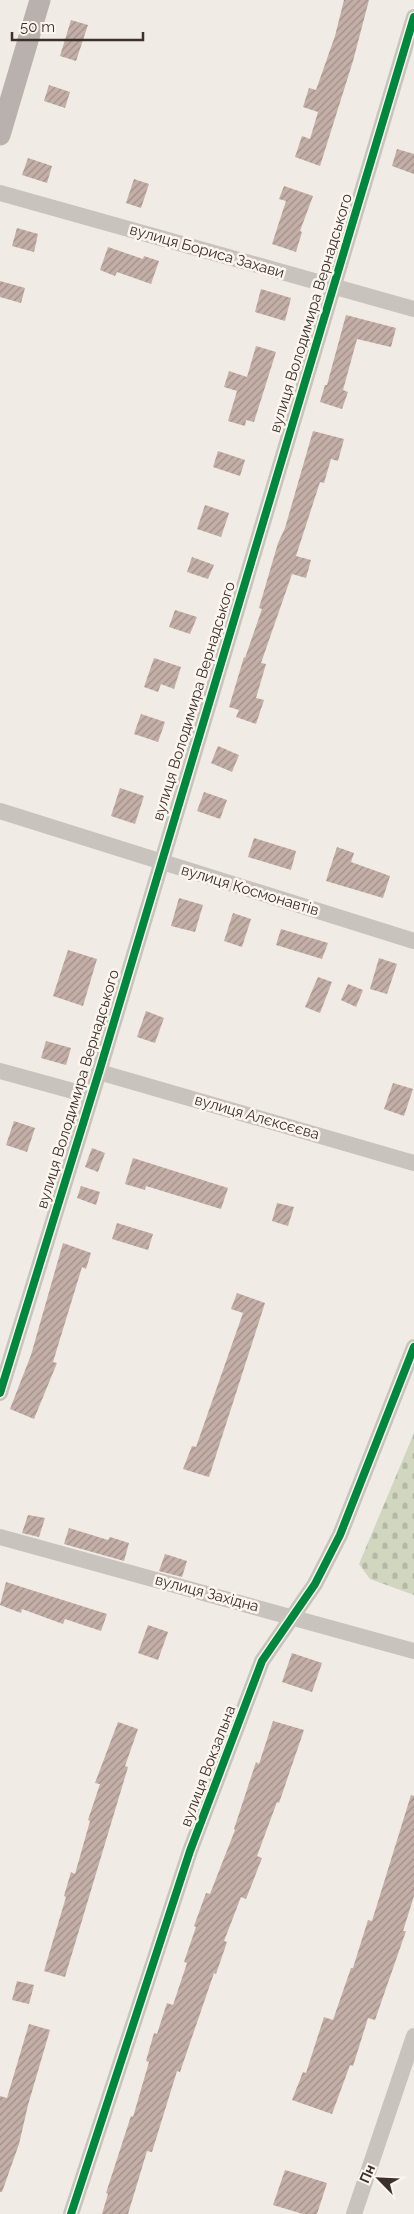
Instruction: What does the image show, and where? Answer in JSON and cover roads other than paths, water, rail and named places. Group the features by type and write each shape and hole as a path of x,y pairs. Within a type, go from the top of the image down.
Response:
{"main road":[{"path":"0,135 40,0"}],"street":[{"name":"вулиця Володимира Вернадського","path":"0,1393 99,1072 160,862 414,18"},
{"name":"вулиця Бориса Захави","path":"0,193 414,309"},
{"name":"вулиця Космонавтів","path":"0,811 414,941"},
{"path":"0,1071 91,1096"},
{"name":"вулиця Алєксєєва","path":"99,1072 414,1163"},
{"name":"вулиця Вокзальна","path":"71,2214 190,1851 262,1661 315,1584 340,1535 414,1347"},
{"name":"вулиця Західна","path":"0,1537 294,1617 414,1652"},
{"path":"354,2214 414,2036"}]}
